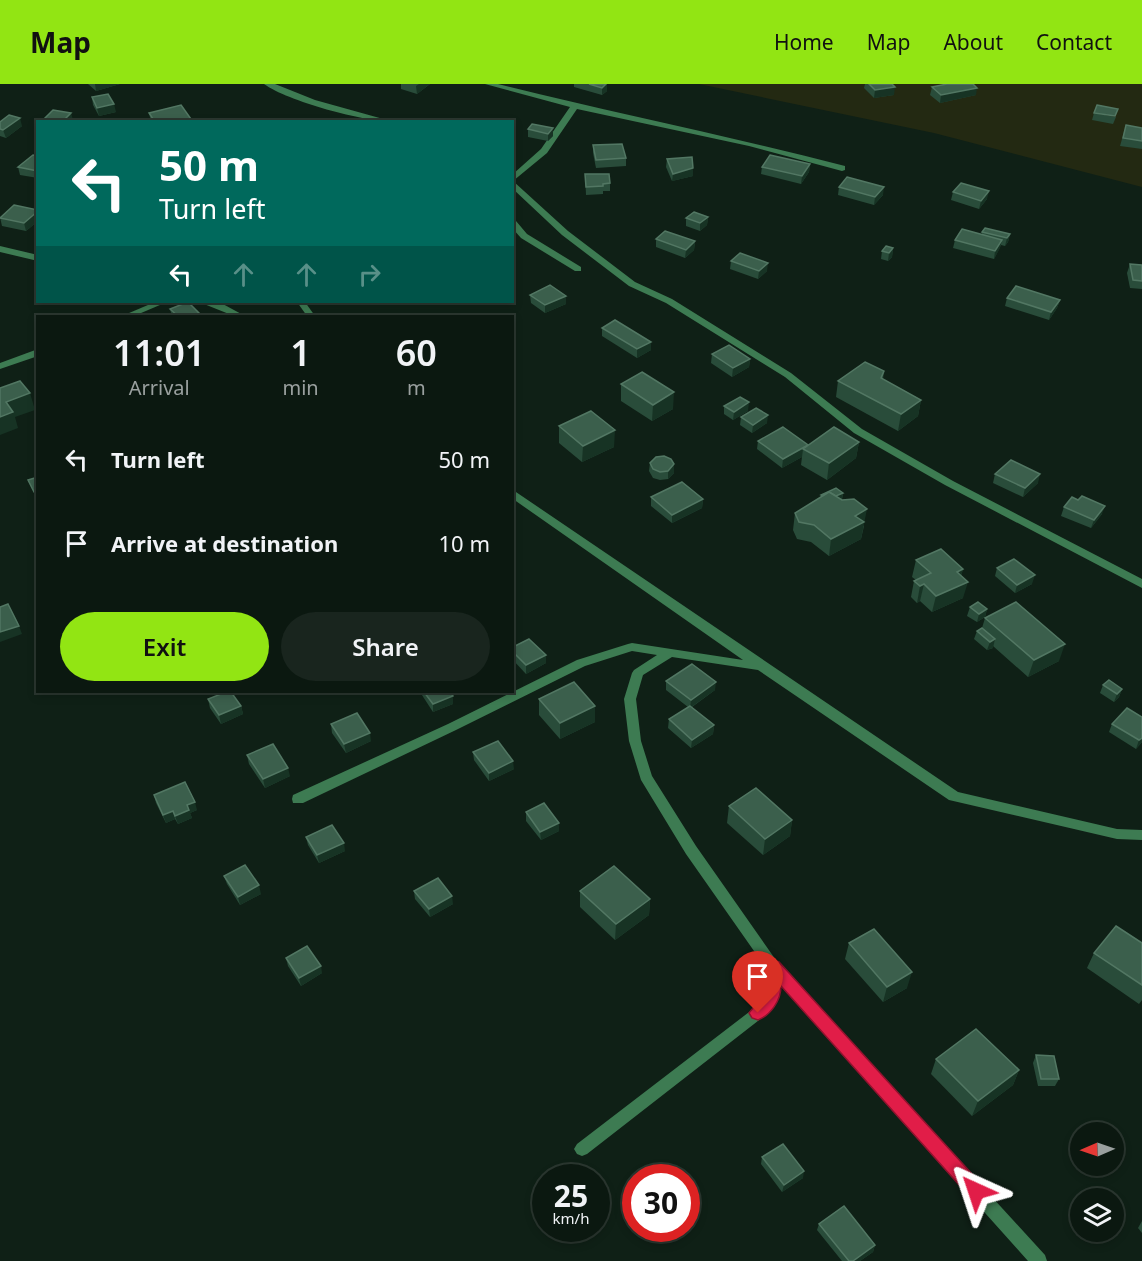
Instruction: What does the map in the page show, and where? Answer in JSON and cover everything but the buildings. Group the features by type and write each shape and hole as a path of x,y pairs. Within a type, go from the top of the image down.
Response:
{"street":[{"path":"268,84 312,102 382,120"},
{"path":"489,84 575,106 750,144 842,168"},
{"path":"514,181 544,151 575,106"},
{"path":"514,183 566,233 632,284 669,301 788,375 858,431 949,483 1142,584"},
{"path":"514,224 524,236 578,268"},
{"path":"0,249 36,258"},
{"path":"130,315 160,303"},
{"path":"209,303 238,315"},
{"path":"0,366 36,353"},
{"path":"514,495 954,796 1117,834 1142,835"},
{"path":"298,799 452,728 581,663 632,647 761,666"},
{"path":"670,653 638,673 630,699 635,741 646,777 692,850 773,967 1039,1261"},
{"path":"582,1149 758,1013 772,996 773,967"}],"green space":[{"path":"699,84 1142,84 1142,187 934,133"}],"route":[{"path":"758,1013 772,996 773,967 976,1191"}]}
